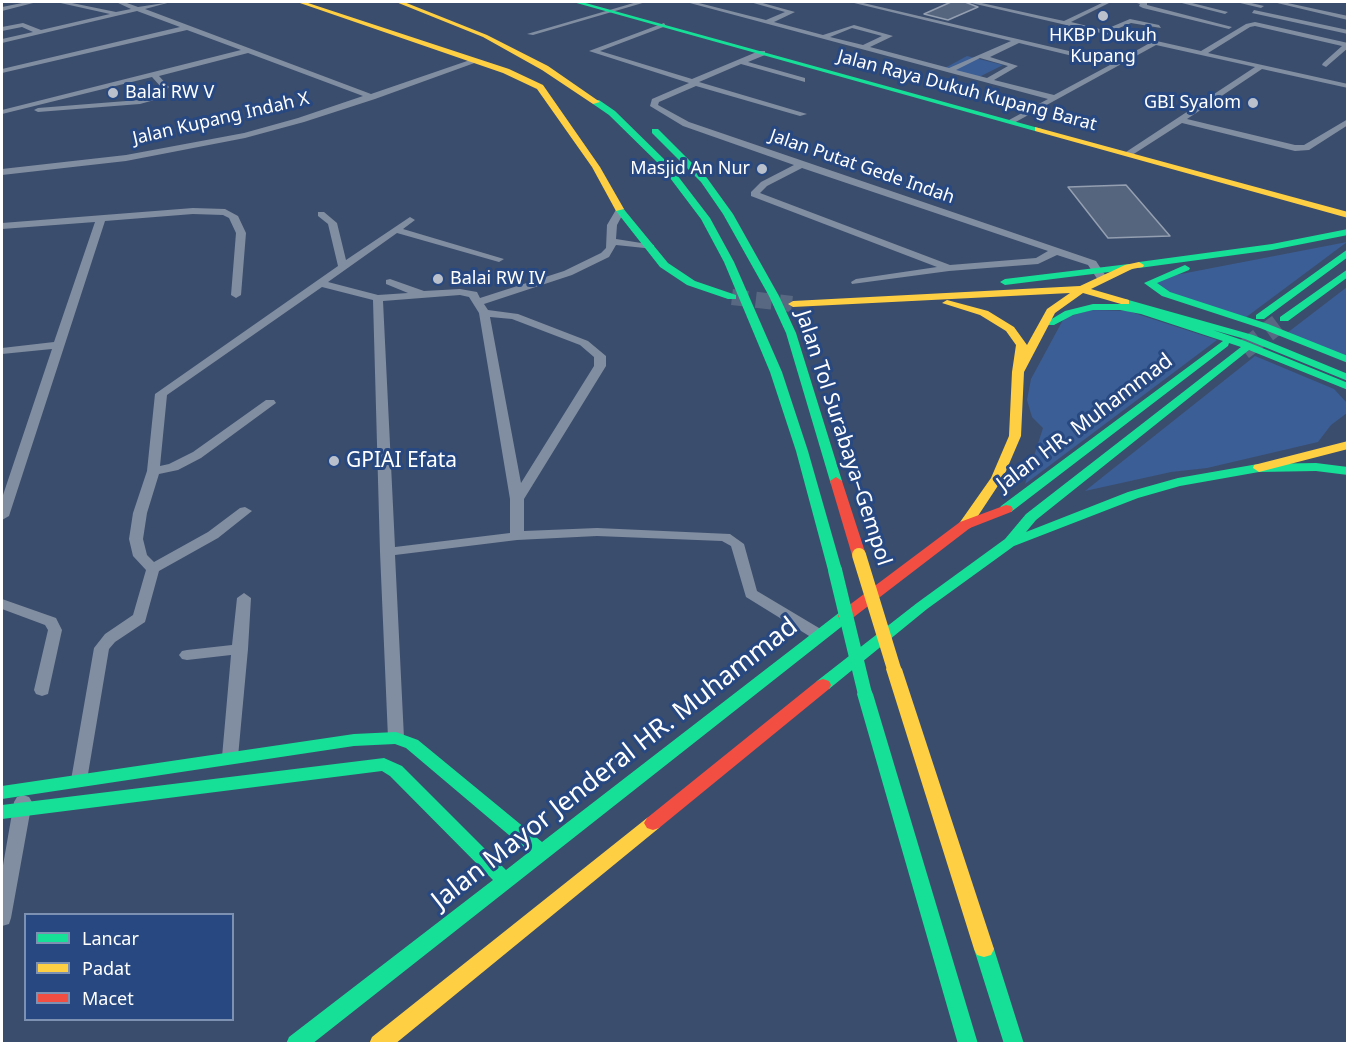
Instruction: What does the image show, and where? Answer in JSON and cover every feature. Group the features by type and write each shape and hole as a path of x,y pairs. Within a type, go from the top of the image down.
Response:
{"main road":[{"path":"300,2 506,71 540,87 596,167 621,210 651,248 680,278 732,297"},
{"name":"Jalan Tol Surabaya–Gempol","path":"399,2 485,36 545,68 612,113 664,164 705,218 729,262 776,372 802,451 836,570 865,694 968,1044"},
{"path":"424,2 503,34 599,87 621,102"},
{"name":"Jalan Raya Dukuh Kupang Barat","path":"576,2 1347,215"},
{"name":"Jalan Tol Surabaya–Gempol","path":"644,122 675,148 704,180 733,222 774,296 791,333 894,669 1014,1044"},
{"path":"898,297 919,289 1099,274 1151,262 1272,247 1347,232"},
{"path":"1260,317 1347,252"},
{"path":"1218,254 1158,277 1149,283 1156,290 1166,294 1263,326 1347,360"},
{"path":"1278,324 1347,272"},
{"path":"1018,372 1051,311 1099,274"},
{"path":"1099,274 1124,293"},
{"path":"990,284 1035,282 1124,293 1256,332 1347,368"},
{"path":"923,299 1082,289 1249,337 1347,378"},
{"path":"793,304 823,304 898,297 923,299 975,309 1003,323 1022,345 1018,372 1016,436 997,478 965,525"},
{"path":"1039,330 1069,313 1082,309 1109,306 1130,308 1163,316 1231,339 1347,387"},
{"name":"Jalan HR. Muhammad","path":"965,525 1010,508 1224,344"},
{"name":"Jalan HR. Muhammad","path":"1009,543 1031,517 1243,350"},
{"path":"379,1044 913,614 1009,543 1133,495 1178,482 1258,468 1344,445"},
{"path":"1258,468 1316,467 1347,471"},
{"name":"Jalan Mayor Jenderal HR. Muhammad","path":"296,1044 819,635 965,525"},
{"path":"2,792 354,740 396,738 412,744 542,852"},
{"path":"2,812 384,764 396,771 506,881"},
{"path":"397,1028 408,1044"}],"street":[{"path":"2,9 34,2"},
{"path":"60,2 118,13"},
{"path":"119,2 372,97"},
{"path":"2,41 168,2"},
{"path":"531,34 643,2"},
{"path":"689,2 1055,98"},
{"path":"753,2 792,12 768,22"},
{"path":"853,2 1117,64"},
{"path":"970,2 1347,86"},
{"path":"1065,23 1108,2"},
{"path":"1137,2 1144,3 1142,6 1145,7 1229,27"},
{"path":"1181,2 1225,12"},
{"path":"1191,51 1261,6 1239,2"},
{"path":"1276,2 1347,18"},
{"path":"715,8 726,5"},
{"path":"1254,12 1347,32"},
{"path":"1104,32 1130,21 1159,27"},
{"path":"1203,53 1248,25 1255,24 1347,45 1326,65"},
{"path":"2,29 23,25 41,32"},
{"path":"664,26 593,51 803,114"},
{"path":"824,37 851,26 890,36 865,47"},
{"path":"2,71 186,28"},
{"path":"984,57 1017,41"},
{"path":"1012,122 1155,43"},
{"path":"2,114 247,51"},
{"path":"694,83 762,53"},
{"path":"950,70 976,56 1014,66 988,80"},
{"name":"Jalan Kupang Indah X","path":"2,165 189,144 285,117 470,59"},
{"name":"Jalan Kupang Indah X","path":"2,172 126,158 290,123 372,97 470,59"},
{"path":"741,62 802,80"},
{"path":"1130,154 1262,66"},
{"path":"2,114 140,102 155,97 165,87 153,74"},
{"name":"Jalan Putat Gede Indah","path":"694,83 655,101 654,106 687,124 801,165 1092,263 1099,274"},
{"path":"1181,120 1295,148 1306,148 1347,121"},
{"path":"801,165 764,184 755,191 756,196 949,268"},
{"path":"477,302 568,273 605,255 613,242 612,225 621,210"},
{"path":"2,226 188,212 225,212 237,222 241,233 236,295"},
{"path":"321,214 332,223 343,266"},
{"path":"2,516 101,218"},
{"path":"153,569 140,556 136,539 140,513 153,471 161,396 165,390 410,220"},
{"path":"396,230 499,259"},
{"path":"613,242 651,248"},
{"path":"856,282 949,268 1038,261 1056,251"},
{"path":"390,282 423,295"},
{"path":"320,283 378,298 466,292 473,294 484,314 517,499 517,536"},
{"path":"378,298 396,738"},
{"path":"484,314 514,316 584,343 600,356 600,366 517,499"},
{"path":"2,351 59,345"},
{"path":"153,471 173,467 197,455 270,403"},
{"path":"78,780 102,648 110,638 140,618 153,569 213,535 244,511"},
{"path":"387,552 517,536 597,532 730,539 737,544 751,594 819,635"},
{"path":"230,758 244,598"},
{"path":"2,604 51,622 55,630 42,690"},
{"path":"187,656 240,649"},
{"path":"2,918 26,788"}],"shaded area":[{"path":"967,56 1003,65 977,78 943,69"},
{"path":"1347,242 1245,318 1156,289 1155,279"},
{"path":"1347,287 1347,358 1287,333"},
{"path":"1091,310 1128,311 1217,340 1025,484 1043,428 1032,417 1027,400 1031,379 1064,318"},
{"path":"1255,356 1334,389 1347,403 1347,413 1331,425 1318,442 1207,468 1171,472 1085,491"}],"building":[{"path":"951,2 965,2 978,7 948,20 924,14"},
{"path":"1126,185 1170,236 1108,238 1068,187"}],"tunnel":[{"path":"732,297 792,304"},
{"path":"1243,350 1278,324"}],"traffic: fast":[{"path":"576,2 1038,129"},
{"path":"596,102 612,113 664,164 705,218 729,262 776,372 802,451 835,570"},
{"path":"655,131 704,180 728,214 774,296 791,333 836,481"},
{"path":"619,209 664,265 691,283 732,297"},
{"path":"1139,265 1272,247 1348,232"},
{"path":"1260,317 1348,252"},
{"path":"1005,282 1129,267"},
{"path":"1185,268 1149,283 1166,294 1264,326 1348,360"},
{"path":"1284,319 1348,272"},
{"path":"1125,302 1249,337 1348,378"},
{"path":"1050,323 1069,313 1093,307 1120,307 1143,311 1241,343 1348,387"},
{"path":"1006,509 1224,344"},
{"path":"1012,539 1031,517 1243,350"},
{"path":"1258,468 1316,467 1348,471"},
{"path":"823,685 922,606 1009,543 1133,495 1178,482 1259,468"},
{"path":"835,570 865,694"},
{"path":"296,1044 845,616"},
{"path":"865,694 968,1044"},
{"path":"2,792 354,740 396,738 412,744 542,852"},
{"path":"2,812 384,764 396,771 505,881"},
{"path":"984,949 1014,1044"}],"traffic: slow":[{"path":"300,2 506,71 540,87 596,167 619,209"},
{"path":"399,2 485,36 545,68 596,102"},
{"path":"1038,129 1348,215"},
{"path":"965,525 997,478 1015,436 1018,372 1051,311 1082,289 1129,267 1139,265"},
{"path":"793,304 1082,289 1125,302"},
{"path":"947,303 984,313 1010,329 1022,345 1018,372"},
{"path":"1259,468 1348,445"},
{"path":"859,555 894,669"},
{"path":"894,669 984,949"},
{"path":"379,1044 653,823"}],"traffic: jam":[{"path":"836,481 859,555"},
{"path":"845,616 965,525 1006,509"},
{"path":"653,823 823,685"}],"place":[{"name":"HKBP Dukuh Kupang","path":"1103,16"},
{"name":"Balai RW V","path":"113,93"},
{"name":"GBI Syalom","path":"1253,103"},
{"name":"Masjid An Nur","path":"762,169"},
{"name":"Balai RW IV","path":"438,279"},
{"name":"GPIAI Efata","path":"334,461"}]}
